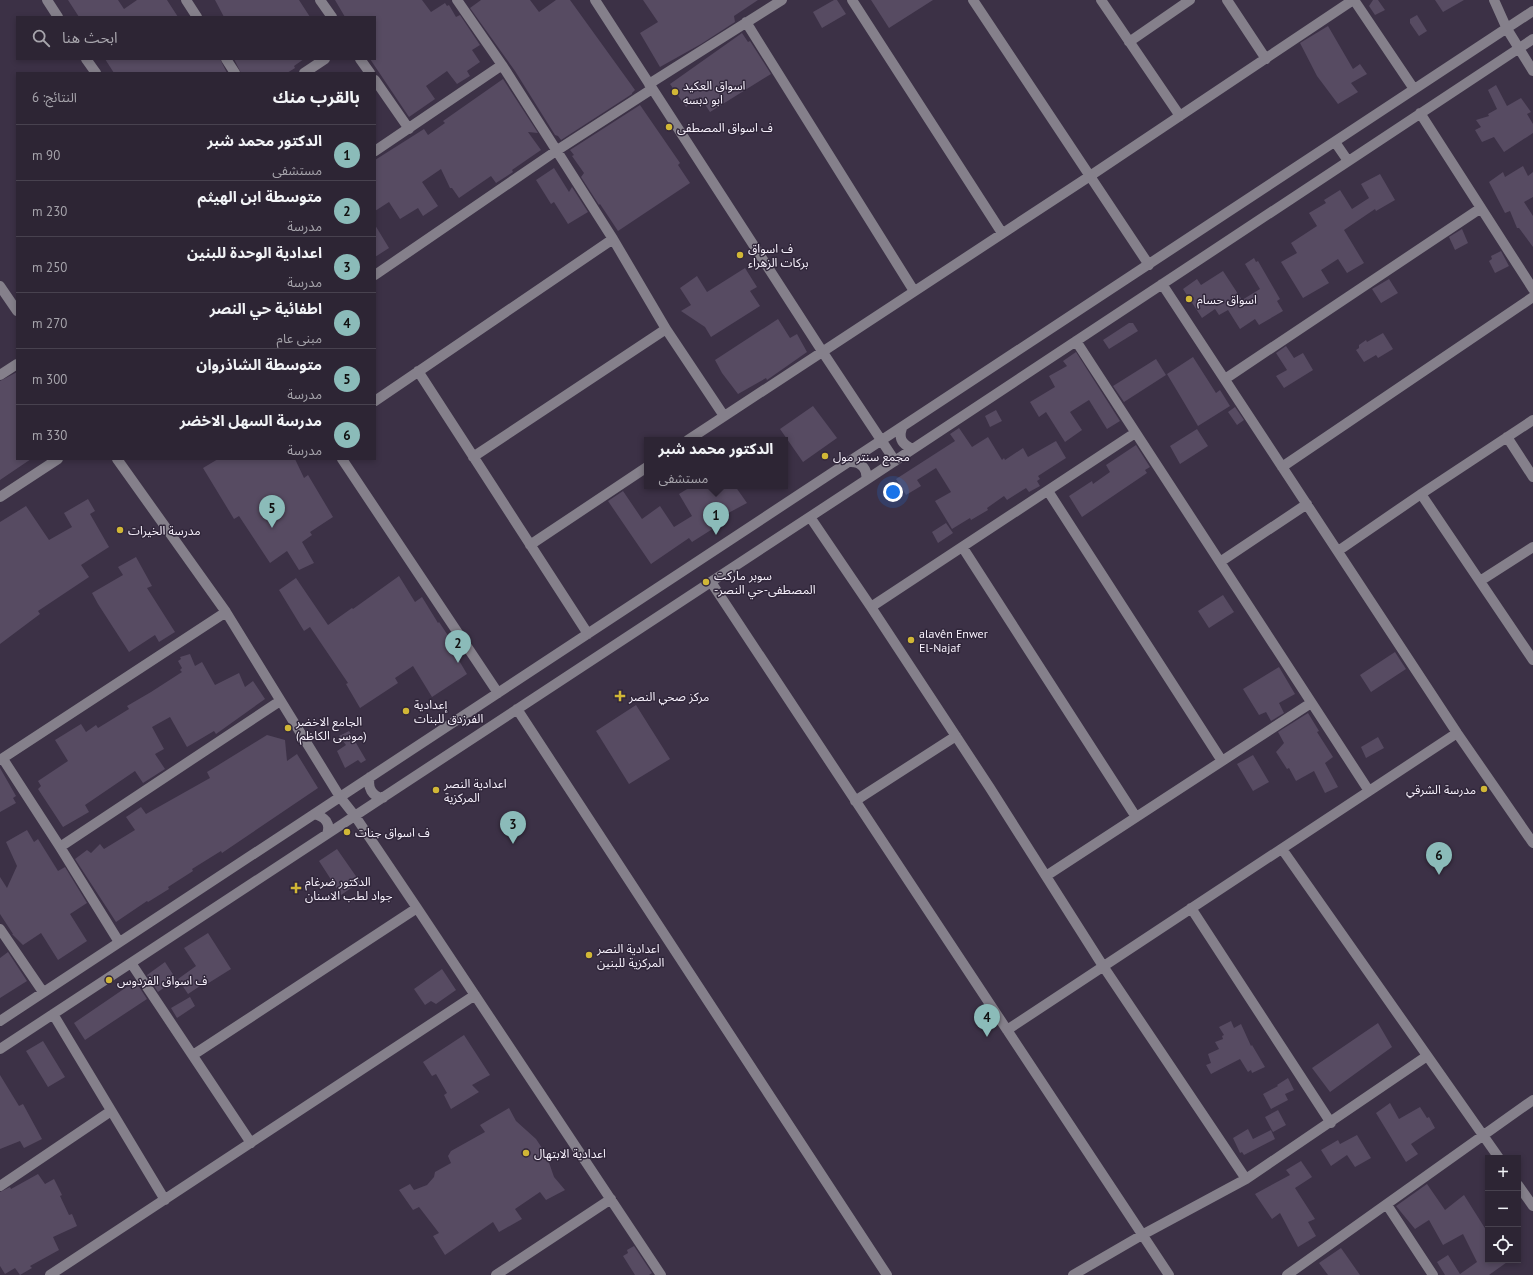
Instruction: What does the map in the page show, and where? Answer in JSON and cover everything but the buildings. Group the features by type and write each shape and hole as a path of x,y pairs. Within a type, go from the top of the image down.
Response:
{"street":[{"path":"47,0 57,16"},
{"path":"186,0 197,16"},
{"path":"320,0 331,16"},
{"path":"457,0 502,65 613,239 666,329 724,416"},
{"path":"595,0 895,461"},
{"path":"376,274 650,86 746,22 782,0"},
{"path":"852,0 1002,233"},
{"path":"973,0 1149,265"},
{"path":"1101,0 1180,116"},
{"path":"1129,42 1190,0"},
{"path":"1227,0 1266,59"},
{"path":"692,437 1090,176 1354,0 1414,89"},
{"path":"1494,0 1507,29 1533,71"},
{"path":"0,1021 851,462 1533,11"},
{"path":"746,22 914,291"},
{"path":"0,1049 895,461 1533,39"},
{"path":"87,60 95,72"},
{"path":"227,60 234,72"},
{"path":"306,72 324,60"},
{"path":"361,60 369,72"},
{"path":"376,150 502,65"},
{"path":"376,81 409,129"},
{"path":"1420,113 1533,289"},
{"path":"1335,142 1348,161"},
{"path":"1225,379 1481,208"},
{"path":"376,400 613,239"},
{"path":"1162,284 1457,733 1533,843"},
{"path":"0,286 16,310"},
{"path":"1282,467 1533,297"},
{"path":"473,457 666,329"},
{"path":"1076,341 1369,791"},
{"path":"0,375 16,365"},
{"path":"418,371 588,634"},
{"path":"1338,551 1533,420"},
{"path":"902,428 900,436 902,442 906,447 913,449"},
{"path":"871,607 963,548 1135,433"},
{"path":"1507,437 1533,477"},
{"path":"0,497 56,460"},
{"path":"118,460 226,612 340,797 417,908 661,1275"},
{"path":"343,460 498,693"},
{"path":"851,462 859,463 864,467 866,480"},
{"path":"530,545 644,469"},
{"path":"1048,491 1222,761"},
{"path":"1421,494 1533,660"},
{"path":"1220,562 1307,504"},
{"path":"810,517 956,736 1103,966 1246,1179"},
{"path":"1480,581 1533,547"},
{"path":"963,548 1136,817"},
{"path":"711,582 1169,1275"},
{"path":"119,942 60,847 1,760 226,612"},
{"path":"60,847 280,701"},
{"path":"1046,876 1312,703"},
{"path":"517,709 887,1275"},
{"path":"1006,1030 1457,733"},
{"path":"855,801 956,736"},
{"path":"370,777 368,784 370,790 374,795 383,798"},
{"path":"314,814 321,816 326,820 328,826 327,834"},
{"path":"1282,848 1497,1155"},
{"path":"193,1055 417,908"},
{"path":"1191,908 1331,1123"},
{"path":"0,929 43,992"},
{"path":"131,963 251,1143"},
{"path":"50,1275 475,995"},
{"path":"53,1014 165,1200"},
{"path":"1073,1275 1142,1235 1246,1179 1428,1056"},
{"path":"1287,1275 1533,1100"},
{"path":"0,1186 111,1111"},
{"path":"1521,1189 1533,1206"},
{"path":"496,1275 611,1199"},
{"path":"1387,1205 1433,1275"},
{"path":"1300,1266 1306,1275"}],"place":[{"name":"اسواق العكيد ابو دبسه","path":"675,92"},
{"name":"ف اسواق المصطفى","path":"669,127"},
{"name":"ف اسواق بركات الزهراء","path":"740,255"},
{"name":"اسواق حسام","path":"1189,299"},
{"name":"مجمع سنتر مول","path":"825,456"},
{"name":"متوسطة الشاذروان","path":"272,528"},
{"name":"مدرسة الخيرات","path":"120,530"},
{"name":"الدكتور محمد شبر","path":"716,535"},
{"name":"سوبر ماركت -المصطفى-حي النصر","path":"706,582"},
{"name":"alavên Enwer El-Najaf","path":"911,640"},
{"name":"متوسطة ابن الهيثم","path":"458,663"},
{"name":"مركز صحي النصر","path":"620,696"},
{"name":"إعدادية الفرزدق للبنات","path":"406,711"},
{"name":"الجامع الاخضر (موسى الكاظم)","path":"288,728"},
{"name":"مدرسة الشرقي","path":"1484,789"},
{"name":"اعدادية النصر المركزية","path":"436,790"},
{"name":"ف اسواق جنات","path":"347,832"},
{"name":"اعدادية الوحدة للبنين","path":"513,844"},
{"name":"مدرسة السهل الاخضر","path":"1439,875"},
{"name":"الدكتور ضرغام جواد لطب الاسنان","path":"296,888"},
{"name":"اعدادية النصر المركزية للبنين","path":"589,955"},
{"name":"ف اسواق الفردوس","path":"109,980"},
{"name":"اطفائية حي النصر","path":"987,1037"},
{"name":"اعدادية الابتهال","path":"526,1153"}]}
